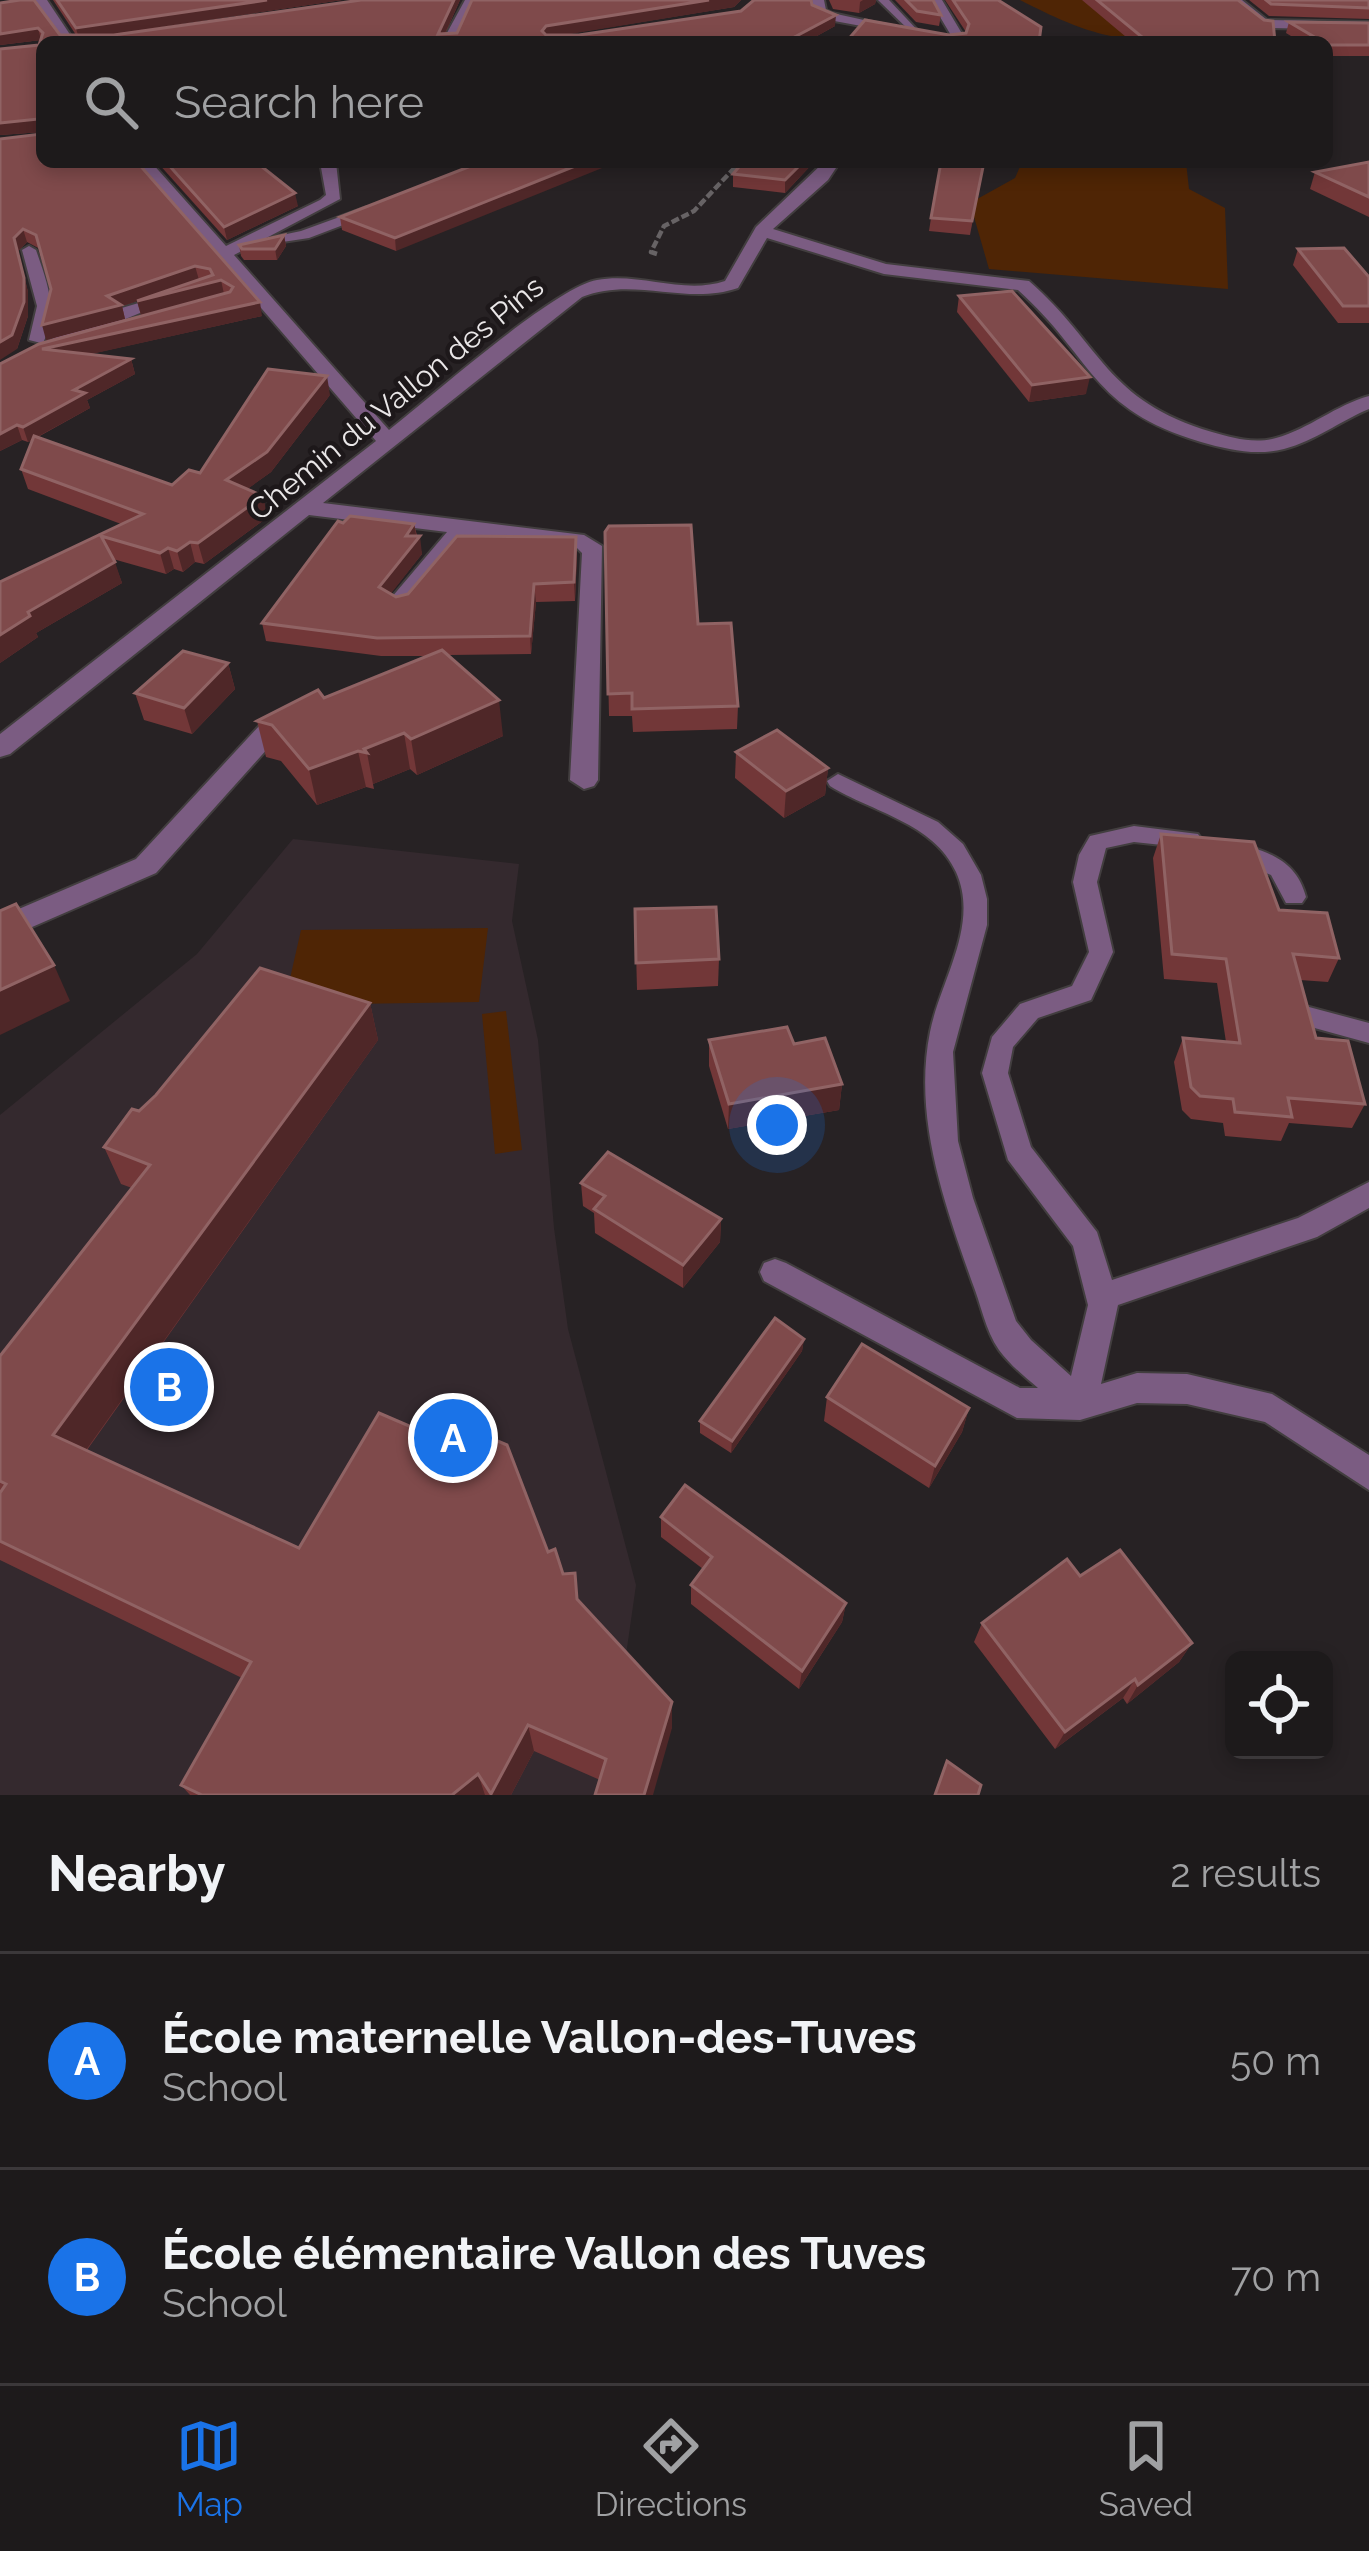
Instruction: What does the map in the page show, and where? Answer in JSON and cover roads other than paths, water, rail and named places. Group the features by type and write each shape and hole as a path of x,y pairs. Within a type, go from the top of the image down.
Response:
{"street":[{"path":"21,3 43,0 65,36"},
{"path":"451,36 471,0"},
{"path":"818,0 820,13 829,16 937,36"},
{"path":"936,0 955,36"},
{"path":"1235,0 1264,24 1369,26"},
{"path":"148,168 388,443"},
{"path":"223,254 334,196 329,168"},
{"name":"Chemin du Vallon des Pins","path":"0,748 576,292 613,281 722,290 733,284 762,231 829,168"},
{"path":"762,231 884,269 1023,285 1128,402 1210,439 1265,447 1302,436 1339,411 1369,402"},
{"path":"306,508 584,542 594,551 584,780"},
{"path":"398,604 463,527"},
{"path":"0,930 146,866 269,731 327,707"}],"lane":[{"path":"883,0 917,32"},
{"path":"242,244 304,235 390,202"},
{"path":"28,250 45,297 45,325 32,354"},
{"path":"32,354 120,313 183,294"},
{"path":"32,354 181,313"},
{"path":"838,781 867,801 918,819 956,851 975,890 975,940 955,988 940,1046 937,1118 958,1204 1009,1339 1080,1405"},
{"path":"1080,1405 1103,1306 1087,1241 1018,1152 995,1073 1001,1044 1030,1011 1082,993 1101,952 1084,896 1084,861 1098,842 1134,834 1202,841 1273,862 1292,885 1294,897"},
{"path":"1309,1017 1369,1033"},
{"path":"1101,1297 1307,1228 1369,1194"},
{"path":"775,1272 1017,1402 1080,1405 1137,1388 1187,1389 1272,1409 1369,1474"}],"place":[{"name":"École élémentaire Vallon des Tuves","path":"169,1387"},
{"name":"École maternelle Vallon-des-Tuves","path":"453,1438"}]}
